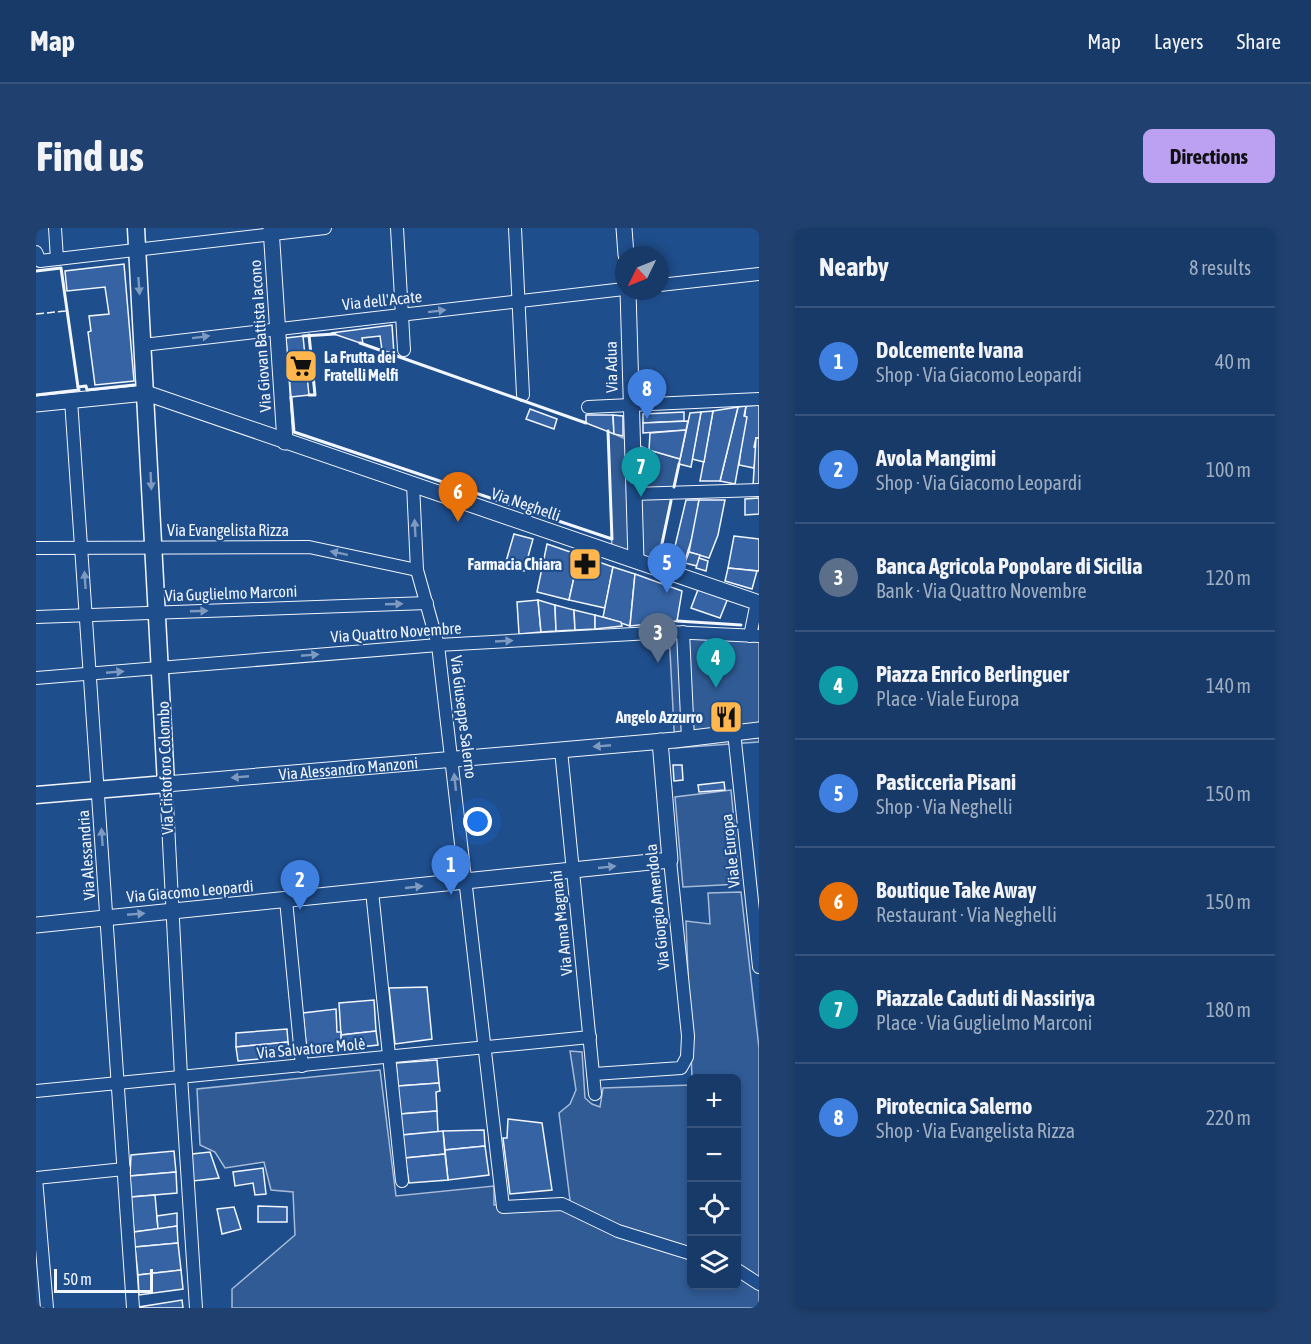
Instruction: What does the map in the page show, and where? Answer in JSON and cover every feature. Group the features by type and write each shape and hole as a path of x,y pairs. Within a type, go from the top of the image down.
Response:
{"main road":[{"name":"Via Cristoforo Colombo","path":"136,228 162,668 166,784"},
{"name":"Via Alessandro Manzoni","path":"36,795 166,784"}],"street":[{"path":"55,228 57,259"},
{"path":"38,256 57,259 272,231 325,228"},
{"path":"397,228 400,315 404,350"},
{"path":"515,228 523,395"},
{"path":"624,228 625,246"},
{"name":"Via Giovan Battista Iacono","path":"272,231 285,442"},
{"path":"669,284 759,274"},
{"name":"Via dell'Acate","path":"143,345 615,291"},
{"name":"Via Adua","path":"626,300 636,560"},
{"path":"36,404 146,393"},
{"name":"Via Neghelli","path":"146,393 758,603"},
{"path":"588,407 759,399"},
{"name":"Via Alessandria","path":"71,400 83,548 133,1308"},
{"name":"Via Giuseppe Salerno","path":"413,484 417,570 438,645 453,757 465,882 503,1207 562,1204 618,1231 687,1252"},
{"path":"633,494 759,490"},
{"name":"Via Evangelista Rizza","path":"36,548 309,547 417,570"},
{"name":"Via Guglielmo Marconi","path":"36,617 427,603"},
{"path":"754,636 758,603"},
{"path":"683,632 688,739"},
{"name":"Via Quattro Novembre","path":"36,678 438,645 683,632 754,636"},
{"name":"Via Alessandro Manzoni","path":"166,784 453,757 688,739 759,730"},
{"name":"Viale Europa","path":"734,732 759,967"},
{"name":"Via Giorgio Amendola","path":"594,1074 681,1068 687,1056 688,1036 660,741"},
{"name":"Via Anna Magnani","path":"561,750 595,1094"},
{"name":"Via Cristoforo Colombo","path":"166,784 196,1308"},
{"name":"Via Giacomo Leopardi","path":"36,925 670,860"},
{"path":"372,891 402,1181"},
{"path":"286,900 302,1066"},
{"name":"Via Salvatore Molè","path":"36,1091 590,1037"},
{"path":"47,1308 36,1178 124,1168"},
{"path":"741,1272 759,1284"}],"shaded area":[{"path":"608,431 649,450 680,459 657,567 612,552"},
{"path":"759,603 759,742 675,748 669,632 750,636"},
{"path":"731,790 740,884 683,887 675,797"},
{"path":"741,892 759,1048 759,1308 232,1308 232,1289 295,1235 293,1192 271,1190 264,1162 225,1168 215,1152 200,1145 197,1089 380,1070 396,1196 494,1186 494,1205 570,1200 559,1113 570,1104 576,1090 570,1051 582,1052 585,1098 600,1107 603,1088 687,1085 687,1290 741,1290 741,1074 692,1074 686,921 710,924 708,893"}],"building":[{"path":"124,264 134,381 95,385 88,332 91,331 89,316 109,314 105,287 67,291 65,271"},
{"path":"392,325 394,354 382,350 380,336 362,338 363,344 331,333"},
{"path":"303,336 309,395 291,397 286,338"},
{"path":"759,405 759,438 756,438 754,447 757,448 754,468 739,465 746,406"},
{"path":"746,406 744,416 747,417 735,484 720,481 738,407"},
{"path":"738,407 720,481 700,481 713,411"},
{"path":"530,409 557,419 554,429 526,419"},
{"path":"713,411 704,462 692,459 701,412"},
{"path":"684,412 684,421 643,423 643,414"},
{"path":"701,412 691,467 679,464 690,413"},
{"path":"586,415 613,415 614,434 586,423"},
{"path":"613,415 623,416 623,436 614,434"},
{"path":"688,421 686,430 643,433 643,423"},
{"path":"686,430 680,459 649,450 650,433"},
{"path":"756,438 759,438 759,486 753,486"},
{"path":"759,498 759,514 745,515 745,499"},
{"path":"686,500 699,500 695,529 683,566 671,563"},
{"path":"699,500 725,500 718,535 709,558 689,552"},
{"path":"514,534 533,539 524,571 505,565"},
{"path":"734,536 759,539 759,571 728,568"},
{"path":"547,544 579,555 569,600 537,592"},
{"path":"689,552 700,555 697,566 685,563"},
{"path":"579,555 613,567 605,608 569,600"},
{"path":"699,558 708,561 706,571 696,568"},
{"path":"613,567 635,574 630,626 603,617"},
{"path":"728,568 757,571 752,589 725,581"},
{"path":"635,574 682,591 677,621 630,626"},
{"path":"699,587 728,598 720,618 691,608"},
{"path":"538,600 541,632 519,634 517,602"},
{"path":"538,600 555,605 556,631 541,632"},
{"path":"555,605 574,610 575,630 556,631"},
{"path":"574,610 595,615 595,629 575,630"},
{"path":"595,615 621,622 622,626 595,629"},
{"path":"673,765 682,765 683,780 674,781"},
{"path":"724,782 725,790 699,792 698,785"},
{"path":"427,987 432,1039 395,1044 389,988"},
{"path":"374,1000 376,1031 341,1035 339,1003"},
{"path":"336,1009 337,1032 341,1032 342,1049 307,1054 303,1013"},
{"path":"287,1029 288,1042 236,1047 236,1033"},
{"path":"376,1031 378,1045 342,1049 341,1035"},
{"path":"288,1042 290,1056 238,1061 236,1047"},
{"path":"437,1060 439,1083 398,1086 396,1063"},
{"path":"439,1083 440,1091 436,1092 437,1111 400,1114 398,1086"},
{"path":"437,1111 438,1132 402,1135 400,1114"},
{"path":"508,1119 542,1123 552,1190 510,1194 503,1138 507,1138"},
{"path":"484,1130 485,1146 445,1150 443,1131"},
{"path":"443,1131 445,1154 405,1158 402,1135"},
{"path":"485,1146 489,1175 448,1180 445,1150"},
{"path":"174,1151 176,1172 130,1176 131,1155"},
{"path":"210,1152 219,1178 193,1181 192,1154"},
{"path":"445,1154 448,1180 409,1183 405,1158"},
{"path":"263,1168 266,1194 255,1195 253,1183 235,1186 233,1172"},
{"path":"176,1172 177,1193 131,1197 130,1176"},
{"path":"155,1195 158,1229 134,1232 131,1197"},
{"path":"258,1206 287,1207 287,1222 258,1222"},
{"path":"234,1207 241,1229 222,1234 217,1209"},
{"path":"177,1213 177,1226 158,1229 157,1216"},
{"path":"177,1226 178,1243 135,1247 134,1232"},
{"path":"178,1243 181,1270 138,1275 135,1247"},
{"path":"181,1270 183,1289 139,1295 138,1275"},
{"path":"182,1300 183,1308 139,1308 139,1307"}],"fence":[{"path":"36,314 66,311"}],"wall":[{"path":"36,271 61,268 78,387"},
{"path":"303,336 335,334"},
{"path":"309,335 315,395 309,395"},
{"path":"360,343 586,423"},
{"path":"36,395 79,390 78,387 86,386 87,390 134,385"},
{"path":"291,397 294,432 612,539 608,431"},
{"path":"674,487 679,464"},
{"path":"671,501 659,558 672,562"},
{"path":"677,621 741,625"}],"place":[{"name":"La Frutta dei Fratelli Melfi","path":"301,366"},
{"name":"Pirotecnica Salerno","path":"647,419"},
{"name":"Piazzale Caduti di Nassiriya","path":"641,497"},
{"name":"Boutique Take Away","path":"458,522"},
{"name":"Farmacia Chiara","path":"585,564"},
{"name":"Pasticceria Pisani","path":"667,593"},
{"name":"Banca Agricola Popolare di Sicilia","path":"658,663"},
{"name":"Piazza Enrico Berlinguer","path":"716,688"},
{"name":"Angelo Azzurro","path":"726,717"},
{"name":"Dolcemente Ivana","path":"451,895"},
{"name":"Avola Mangimi","path":"300,910"}]}
